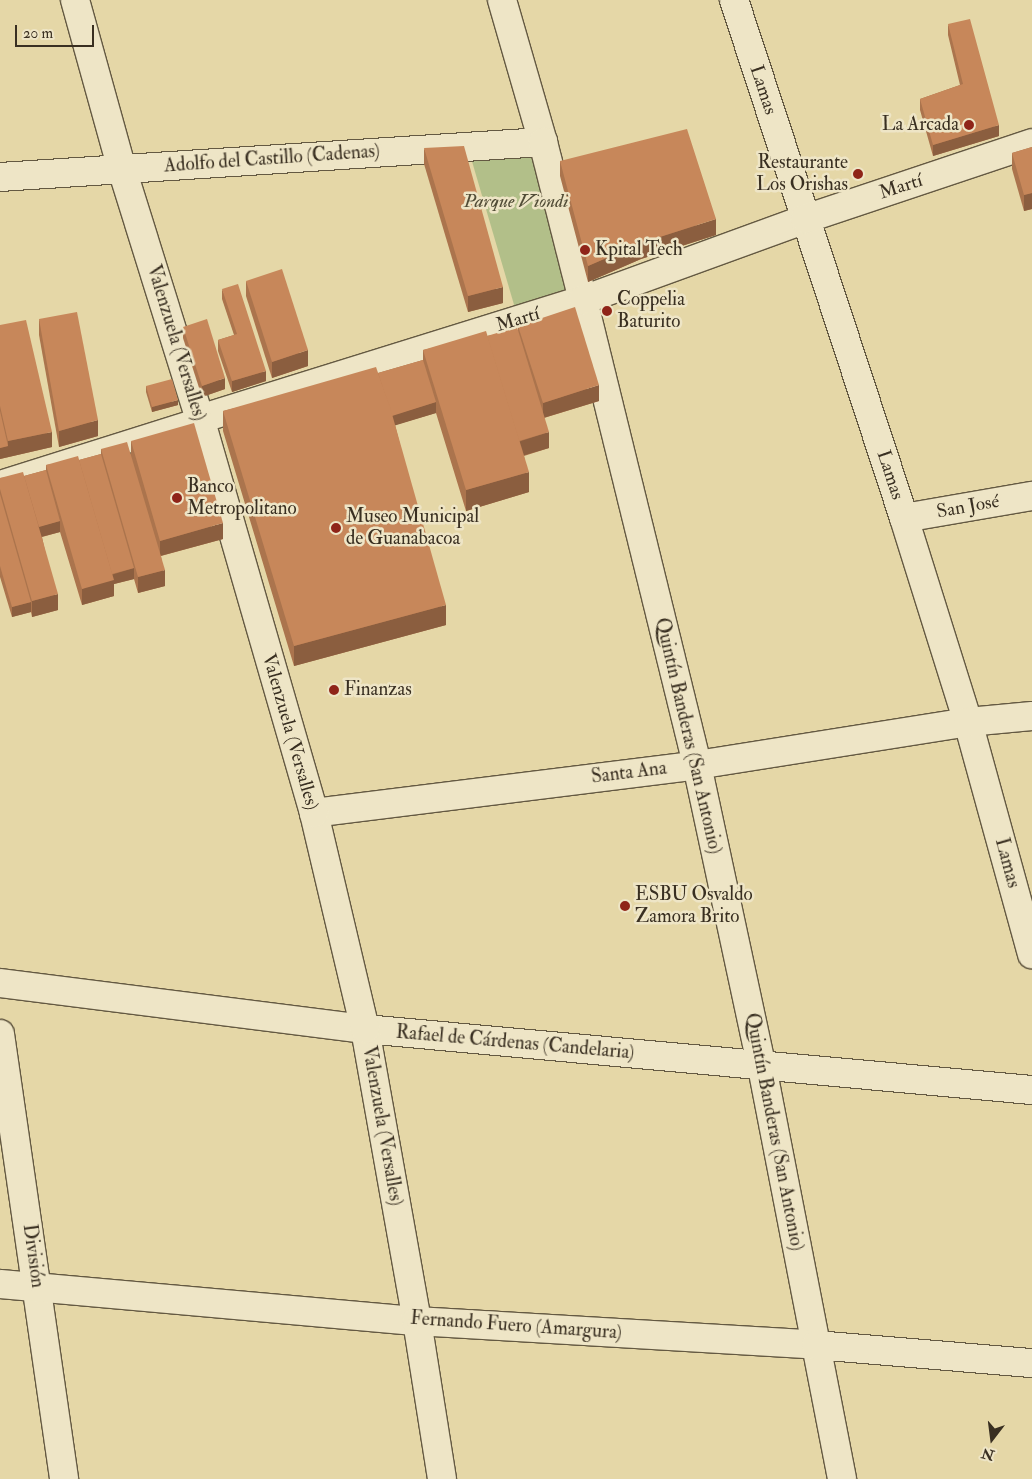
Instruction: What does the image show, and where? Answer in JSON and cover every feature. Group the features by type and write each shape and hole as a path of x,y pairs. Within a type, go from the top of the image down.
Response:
{"street":[{"name":"Valenzuela (Versalles)","path":"76,0 122,168 200,419 314,813 365,1029 417,1320 442,1479"},
{"name":"Quintín Banderas (San Antonio)","path":"502,0 543,142 697,765 762,1066 842,1479"},
{"name":"Lamas","path":"734,0 904,518 968,722 1032,954"},
{"name":"Adolfo del Castillo (Cadenas)","path":"0,177 543,142"},
{"name":"Martí","path":"0,482 583,300 805,219 1032,143"},
{"name":"San José","path":"904,518 1032,496"},
{"name":"Santa Ana","path":"314,813 697,765 968,722 1032,716"},
{"name":"Rafael de Cárdenas (Candelaria)","path":"0,983 365,1029 1032,1090"},
{"name":"División","path":"0,1034 64,1479"},
{"name":"Fernando Fuero (Amargura)","path":"0,1284 417,1320 816,1345 1032,1363"}],"green space":[{"name":"Parque Viondi","path":"534,152 573,289 515,308 471,158"}],"building":[{"path":"970,19 999,125 933,145 920,99 963,84 948,24"},
{"path":"687,129 716,219 641,243 588,266 560,161"},
{"path":"464,146 503,287 468,296 424,148"},
{"path":"1032,147 1032,193 1024,195 1012,153"},
{"path":"282,269 308,350 272,362 246,281"},
{"path":"238,284 266,371 232,381 218,340 237,334 222,289"},
{"path":"575,307 599,385 543,403 518,326"},
{"path":"77,312 98,420 59,431 39,319"},
{"path":"207,319 225,378 202,386 183,327"},
{"path":"26,320 52,432 8,441 0,406 0,325"},
{"path":"517,327 549,432 519,441 487,336"},
{"path":"486,331 529,472 466,490 423,350"},
{"path":"423,360 436,402 392,416 378,373"},
{"name":"Museo Municipal de Guanabacoa","path":"376,367 390,407 446,605 294,646 223,411"},
{"path":"172,379 178,400 152,407 146,386"},
{"path":"0,411 8,446 0,448"},
{"name":"Banco Metropolitano","path":"194,423 223,523 160,541 131,441"},
{"path":"127,442 165,570 138,577 101,449"},
{"path":"101,454 134,568 112,574 79,460"},
{"path":"78,456 114,580 82,589 46,465"},
{"path":"46,470 60,521 39,527 24,476"},
{"path":"23,472 58,594 32,601 0,489 0,478"},
{"path":"0,494 31,602 12,607 0,566"}],"place":[{"name":"La Arcada","path":"969,125"},
{"name":"Restaurante Los Orishas","path":"858,174"},
{"name":"Kpital Tech","path":"585,250"},
{"name":"Coppelia Baturito","path":"607,311"},
{"name":"Banco Metropolitano","path":"177,498"},
{"name":"Museo Municipal de Guanabacoa","path":"336,528"},
{"name":"Finanzas","path":"334,690"},
{"name":"ESBU Osvaldo Zamora Brito","path":"625,906"}]}
